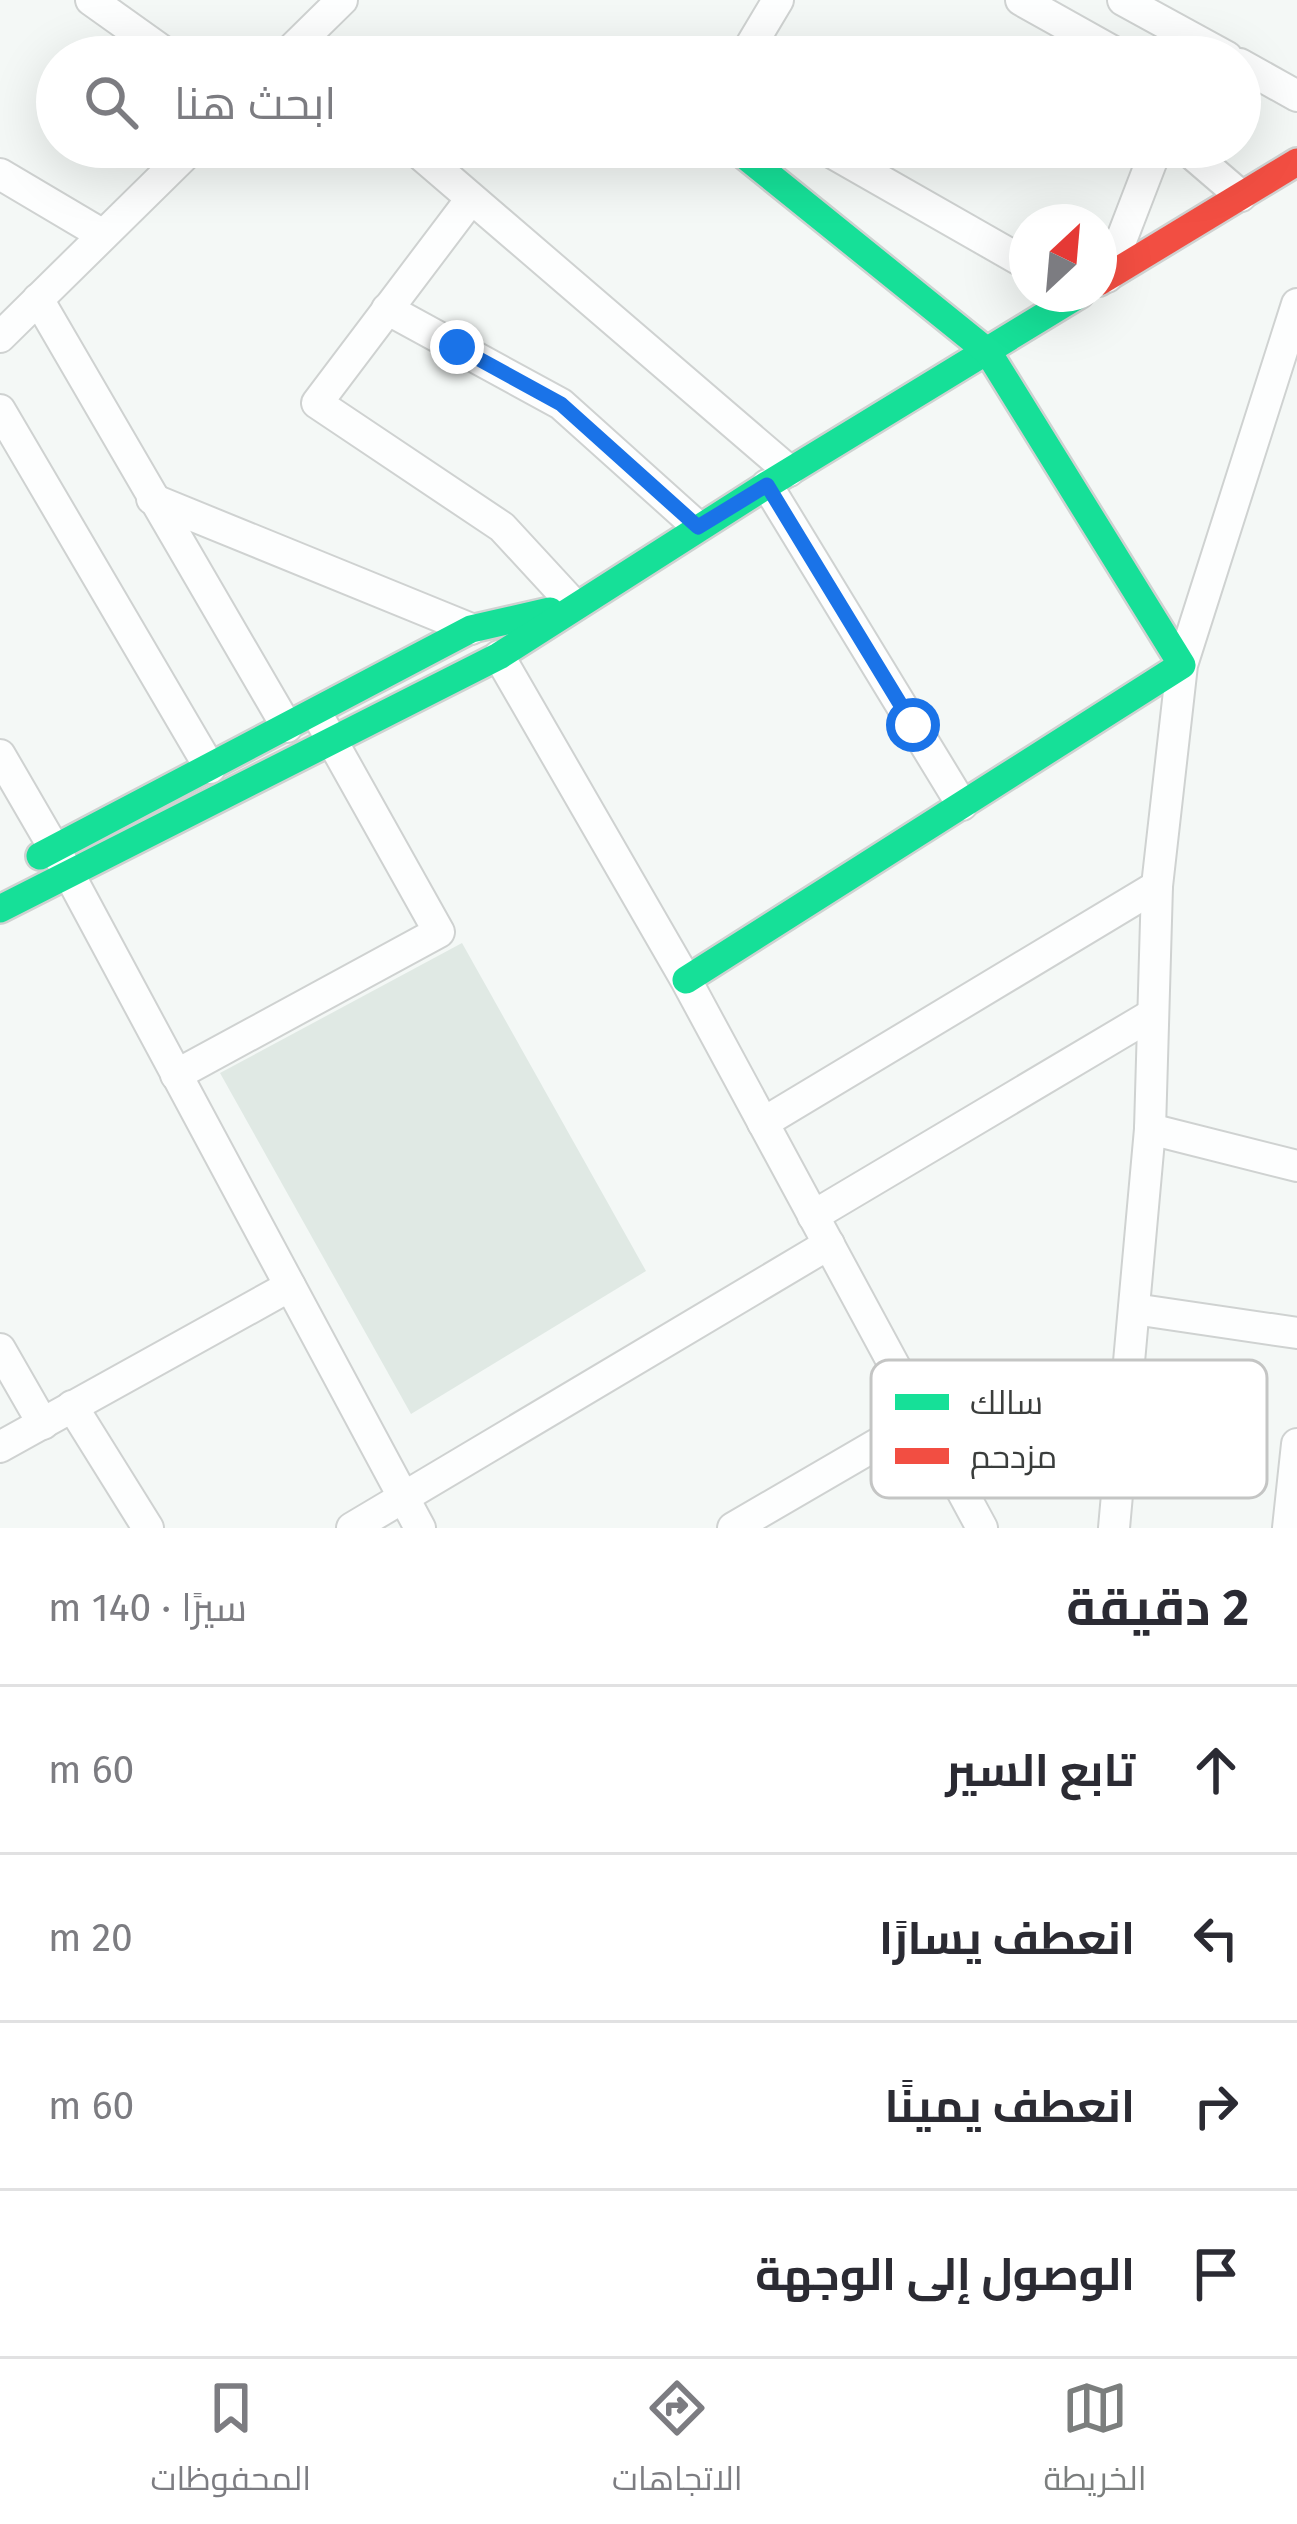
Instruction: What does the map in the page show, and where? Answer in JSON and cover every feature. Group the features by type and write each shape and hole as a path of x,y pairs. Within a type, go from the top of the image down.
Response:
{"street":[{"path":"91,0 142,36"},
{"path":"757,36 778,0"},
{"path":"1021,0 1085,36"},
{"path":"1123,0 1189,36"},
{"path":"309,36 334,2"},
{"path":"1261,76 1297,96"},
{"path":"1117,271 1297,162"},
{"path":"0,337 172,168"},
{"path":"435,168 778,478 962,805"},
{"path":"760,168 988,352 1182,665"},
{"path":"859,168 1009,254"},
{"path":"1117,245 1148,168"},
{"path":"1208,168 1241,196"},
{"path":"0,174 104,235"},
{"path":"470,199 317,403 502,527 574,605"},
{"path":"38,298 287,728"},
{"path":"1129,1360 1150,1129 1157,886 1182,665 1297,304"},
{"path":"387,309 561,404 698,527"},
{"path":"18,868 61,862 332,742 500,656 698,527 1051,312"},
{"path":"0,410 210,768"},
{"path":"152,499 471,629"},
{"path":"0,909 61,862 210,768 471,629 574,605"},
{"path":"500,656 686,980 891,1360"},
{"path":"686,980 1182,665"},
{"path":"176,1075 439,932 316,712"},
{"path":"0,755 420,1528"},
{"path":"763,1123 1157,886"},
{"path":"813,1216 1153,1014"},
{"path":"1150,1129 1297,1166"},
{"path":"352,1528 829,1244"},
{"path":"0,1447 290,1286"},
{"path":"1134,1310 1297,1333"},
{"path":"0,1349 43,1424"},
{"path":"72,1406 148,1528"},
{"path":"1288,1528 1297,1444"},
{"path":"738,1527 871,1448"},
{"path":"966,1498 982,1528"},
{"path":"1114,1528 1117,1498"}],"shaded area":[{"path":"462,943 646,1271 411,1414 220,1073"}],"traffic: fast":[{"path":"686,980 1182,665 988,352 760,168"},
{"path":"0,909 499,656 1051,312"},
{"path":"40,856 471,629 550,611"}],"traffic: jam":[{"path":"1117,271 1297,162"}],"route":[{"path":"457,347 561,404 698,527 767,485 913,725"}]}
